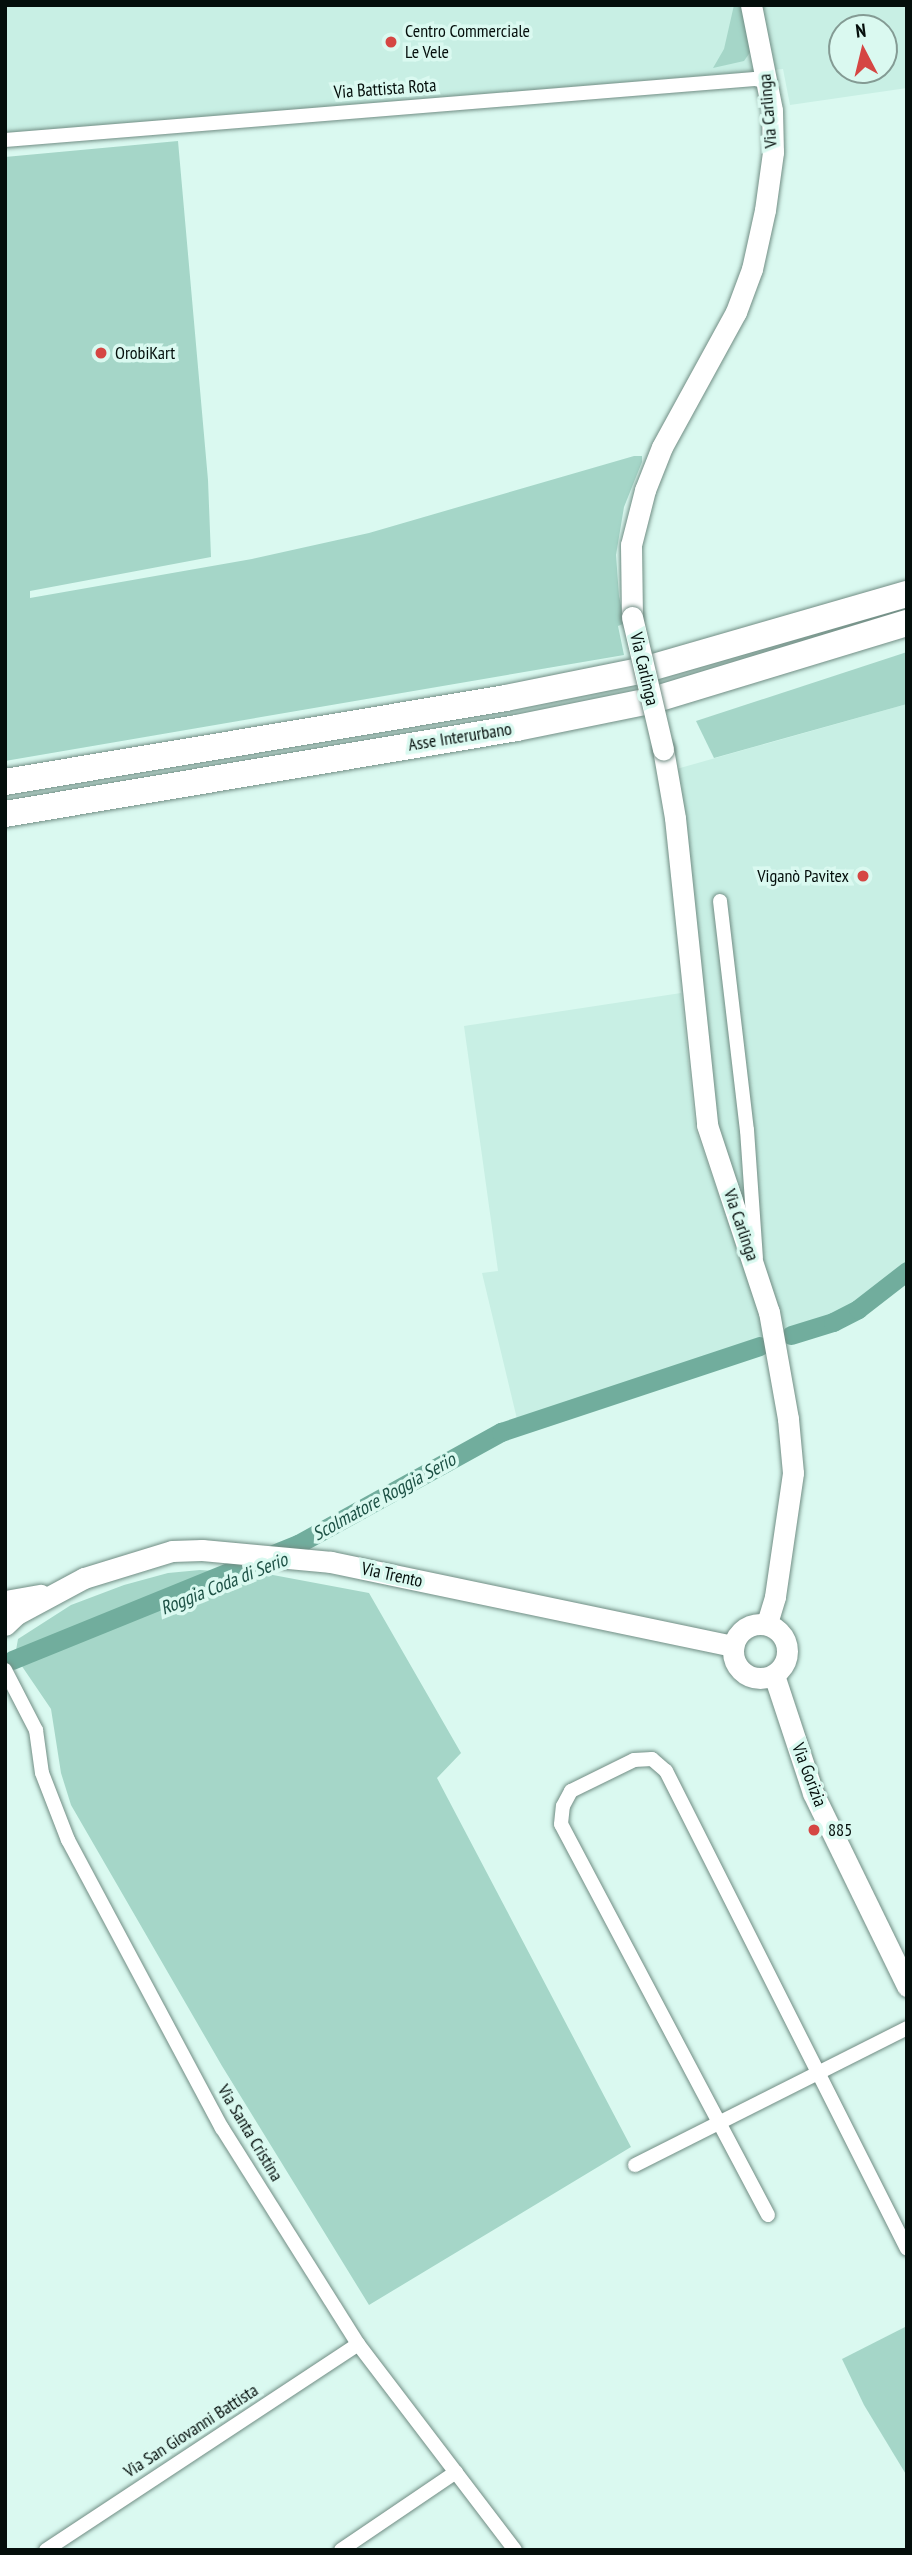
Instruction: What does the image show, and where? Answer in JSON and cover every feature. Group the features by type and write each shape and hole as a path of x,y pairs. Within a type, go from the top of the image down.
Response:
{"highway":[{"name":"Asse Interurbano","path":"5,782 506,698 613,677 907,594"},
{"name":"Asse Interurbano","path":"5,814 517,728 650,701 907,623"}],"street":[{"name":"Via Carlinga","path":"751,5 768,82 773,152 752,269 736,313 663,447 645,490 631,545 632,617 663,749 675,818 707,1125 757,1273 777,1349 793,1473 775,1597 767,1624"},
{"name":"Via Battista Rota","path":"5,139 755,79 768,82"},
{"path":"720,901 747,1130 757,1273"},
{"name":"Via Trento","path":"5,1625 17,1614 84,1578 172,1551 254,1553 331,1562 733,1646"},
{"name":"Via Trento","path":"5,1601 53,1593"},
{"path":"758,1623 767,1624 784,1637 787,1647 782,1668 774,1675 754,1678 744,1673 733,1656 733,1646 742,1630 758,1623"},
{"name":"Via Santa Cristina","path":"5,1670 36,1730 42,1773 68,1840 222,2128 358,2344 516,2550"},
{"name":"Via Gorizia","path":"774,1675 813,1793 907,1986"},
{"name":"Via Santa Cristina","path":"5,1687 20,1698"},
{"path":"768,2215 561,1824 564,1806 571,1791 634,1760 652,1759 666,1771 907,2249"},
{"path":"635,2165 907,2028"},
{"name":"Via San Giovanni Battista","path":"46,2550 358,2344"},
{"path":"341,2550 456,2472"}],"shaded area":[{"path":"5,5 907,5 907,88 790,105 783,69 5,134"},
{"path":"734,5 743,5 751,51 744,61 713,68 724,49"},
{"path":"178,141 208,480 211,557 30,591 30,598 252,559 369,533 634,456 642,456 624,507 616,555 619,596 625,623 618,626 624,655 5,761 5,157"},
{"path":"907,652 907,704 714,758 696,721"},
{"path":"907,704 907,1267 856,1306 782,1335 710,1126 673,770"},
{"path":"681,993 695,1128 766,1337 517,1419 482,1273 498,1271 464,1026"},
{"path":"200,1570 273,1575 369,1593 461,1753 437,1778 631,2147 369,2305 222,2066 71,1805 61,1773 51,1709 15,1656 18,1639 71,1605 124,1585 168,1573"},
{"path":"907,2326 907,2476 864,2405 842,2359"}],"waterway":[{"name":"Scolmatore Roggia Serio","path":"791,1335 833,1322 858,1309 907,1271"},
{"name":"Scolmatore Roggia Serio","path":"12,1660 298,1544 501,1432 759,1346"}],"place":[{"name":"Centro Commerciale Le Vele","path":"391,42"},
{"name":"OrobiKart","path":"101,353"},
{"name":"Viganò Pavitex","path":"863,876"},
{"name":"885","path":"814,1830"}],"water label":[{"name":"Roggia Coda di Serio","path":"224,1584"}]}
